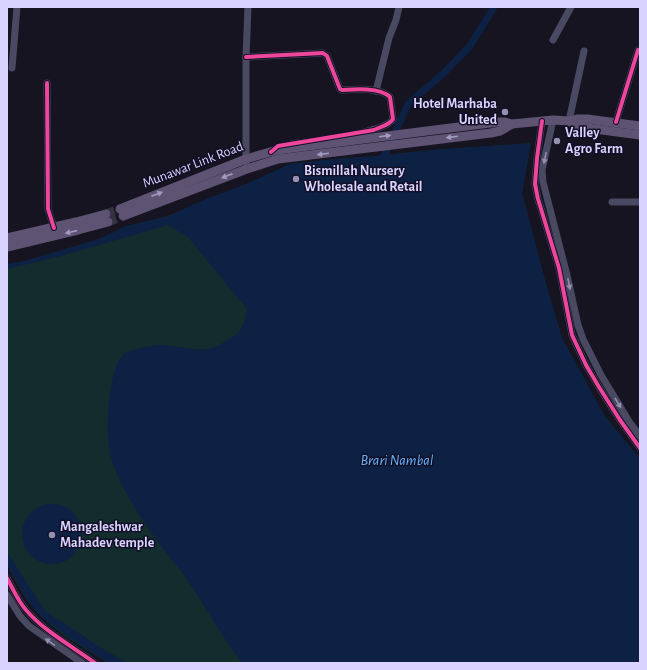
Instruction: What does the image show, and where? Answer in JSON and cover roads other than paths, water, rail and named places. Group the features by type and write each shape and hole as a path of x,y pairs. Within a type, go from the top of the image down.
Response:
{"main road":[{"path":"275,154 489,123 505,122 512,124 587,119 640,126"},
{"path":"569,121 580,127 640,135"},
{"path":"275,154 491,133 500,131 512,124"},
{"name":"Munawar Link Road","path":"122,212 275,154"},
{"path":"7,247 107,218"},
{"path":"7,238 55,232"}],"street":[{"path":"12,68 18,7"},
{"path":"246,164 246,57 248,7"},
{"path":"376,91 389,38 399,7"},
{"path":"553,40 571,7"},
{"path":"616,122 638,50"},
{"path":"569,121 584,51"},
{"path":"246,57 323,53 327,56 340,89 376,91 390,97 393,119 374,130 278,146 275,154"},
{"path":"47,83 48,209 55,232"},
{"path":"554,120 542,170 545,194 567,275 578,325 598,377 620,420 640,448"},
{"path":"542,121 535,171 535,184 538,199 559,268 572,335 577,347 640,436"},
{"path":"612,202 640,202"},
{"path":"7,578 25,609 35,619 96,663"},
{"path":"8,599 29,626 72,660 82,663"}],"water":[{"name":"Brari Nambal","path":"531,143 522,193 562,338 604,415 640,459 640,663 242,663 184,575 153,534 128,497 115,470 111,457 108,440 108,423 109,401 113,377 117,365 124,354 135,349 160,345 194,349 212,348 228,340 240,331 244,324 247,309 188,237 168,225 61,256 7,269 7,264 25,261 99,239 127,226 168,216 209,198 249,183 290,164 432,150"},
{"name":"Mangaleshwar Mahadev temple","path":"46,504 58,504 69,509 77,517 82,528 80,546 69,559 58,564 46,564 35,559 27,551 22,540 22,528 27,517 35,509"},
{"path":"7,552 45,611 106,651 128,663 108,663 42,618 29,603 7,565"}],"waterway":[{"path":"381,163 408,104 445,72 470,46 494,7"}],"tunnel":[{"path":"106,214 120,209"},
{"path":"108,222 123,216"}],"place":[{"name":"Hotel Marhaba United","path":"505,112"},
{"name":"Valley Agro Farm","path":"557,141"},
{"name":"Bismillah Nursery Wholesale and Retail","path":"296,179"},
{"name":"Mangaleshwar Mahadev temple","path":"52,535"}]}
